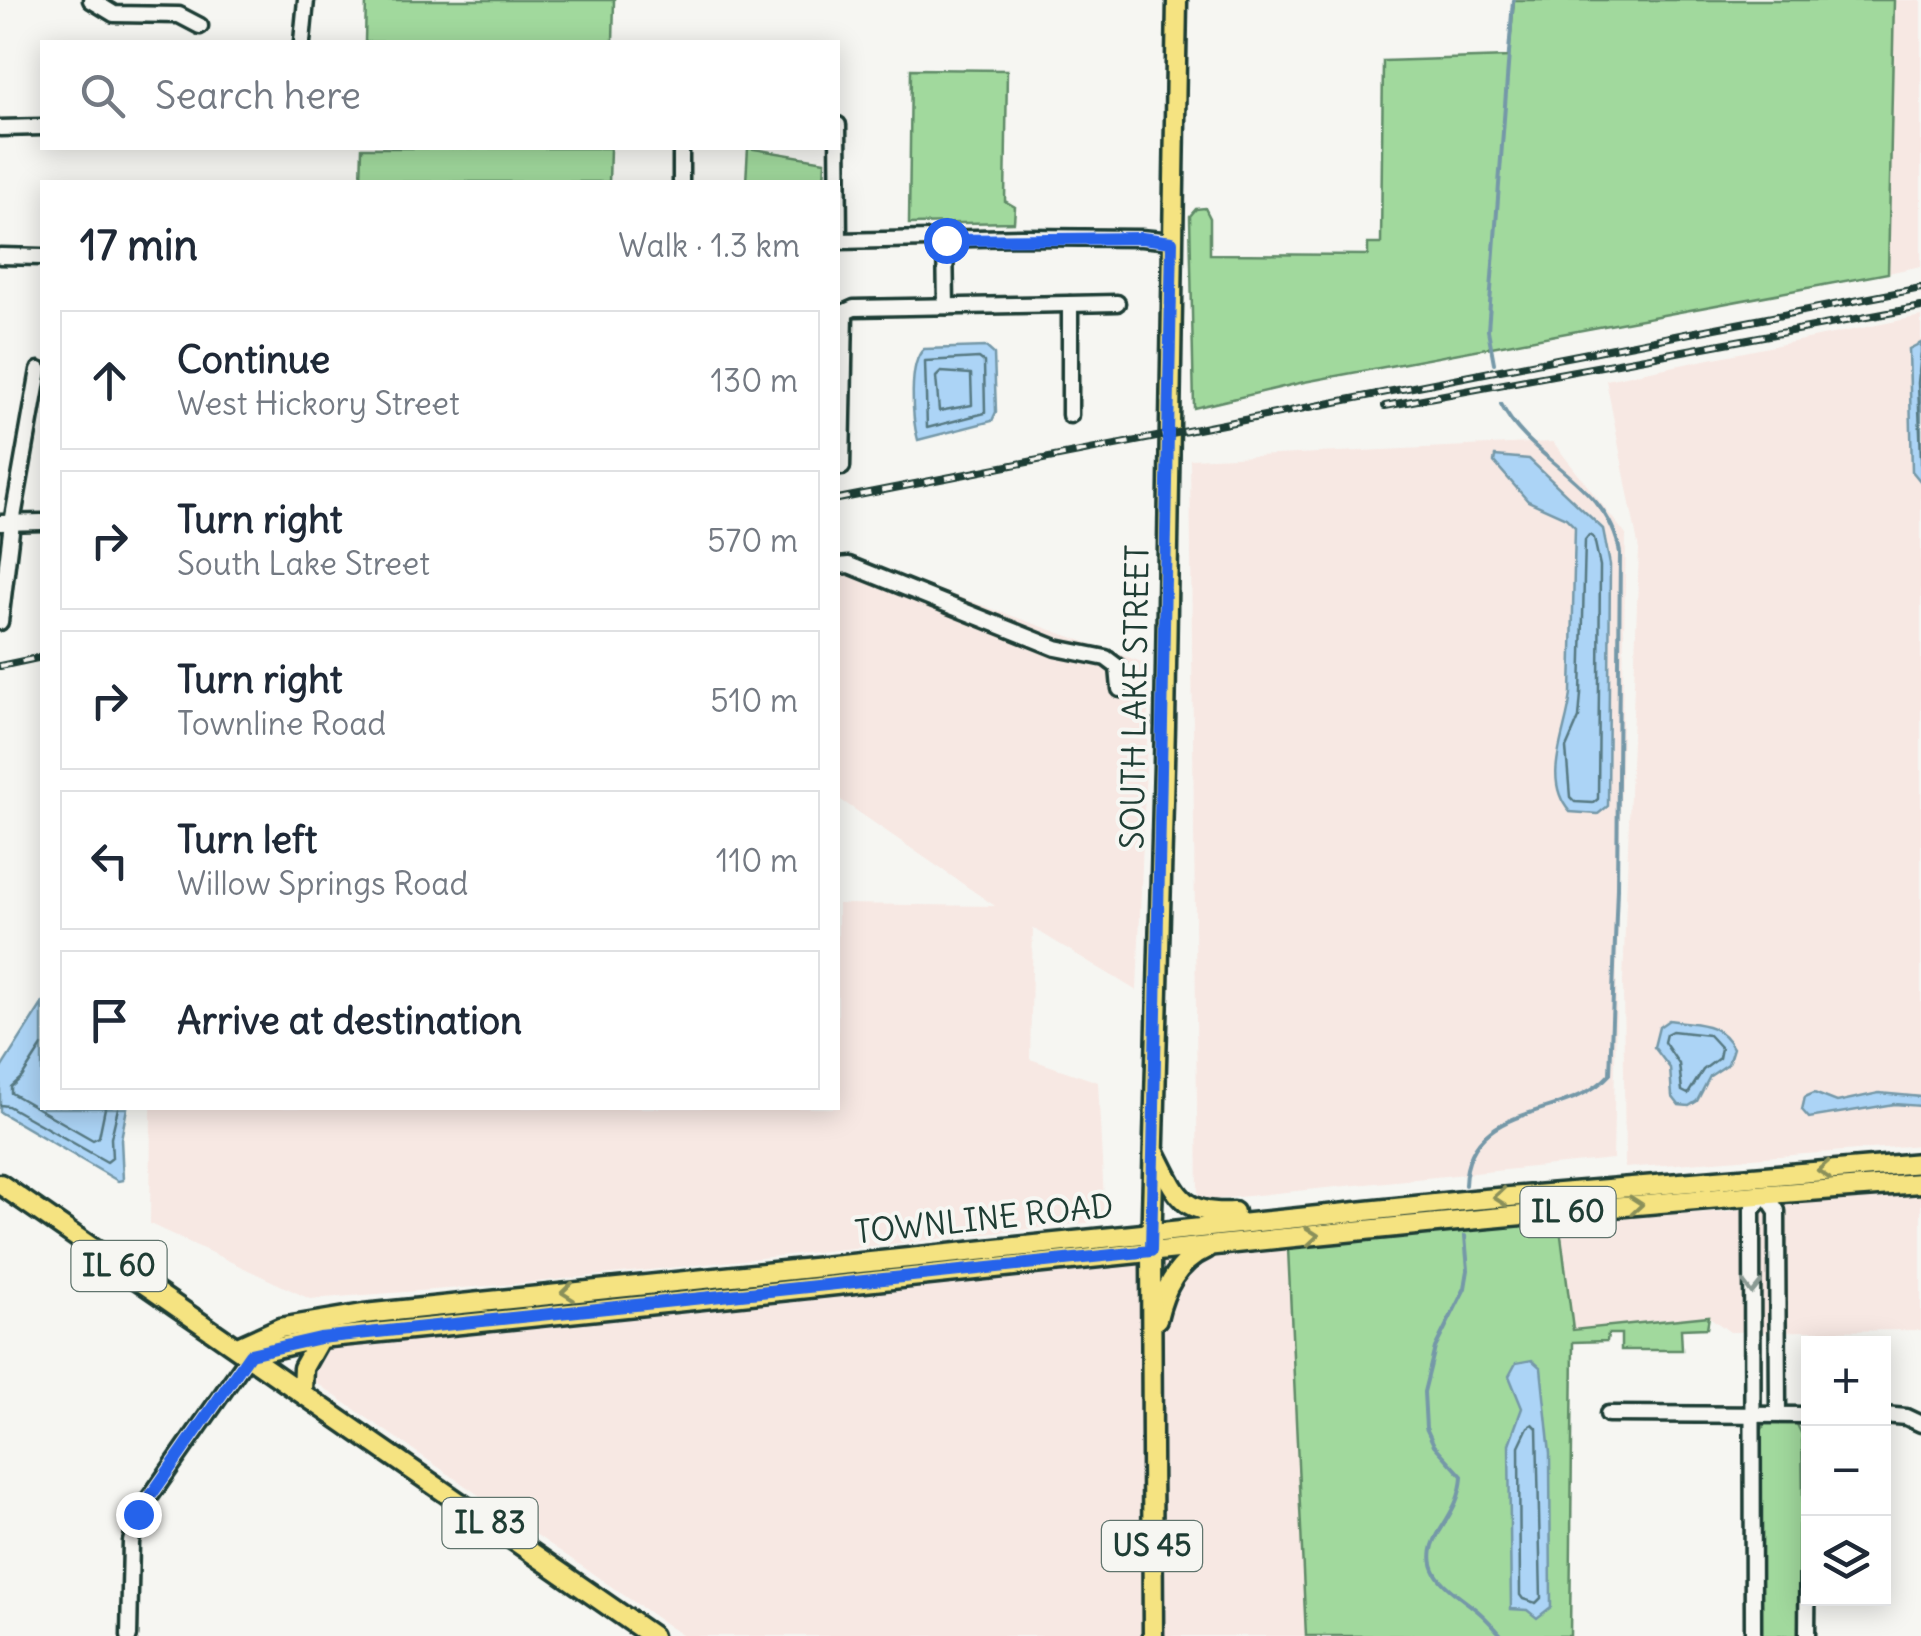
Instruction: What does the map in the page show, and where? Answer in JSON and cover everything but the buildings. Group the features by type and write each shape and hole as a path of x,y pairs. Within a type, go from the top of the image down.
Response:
{"main road":[{"name":"SOUTH LAKE STREET","path":"1152,1636 1152,1241 1177,0"},
{"path":"1154,1152 1180,1199 1196,1210 1210,1214 1260,1211 1299,1217"},
{"name":"TOWNLINE ROAD","path":"244,1351 320,1338 1152,1241 1299,1217 1594,1188 1921,1163"},
{"name":"TOWNLINE ROAD","path":"244,1351 280,1328 342,1316 1152,1241 1216,1245 1764,1193 1921,1182"},
{"name":"IL 60","path":"0,1184 244,1351"},
{"path":"1152,1344 1162,1300 1172,1279 1183,1262 1216,1245"},
{"path":"302,1390 303,1368 320,1338"},
{"name":"IL 83","path":"244,1351 652,1636"}],"street":[{"path":"90,0 114,14 179,15 200,26"},
{"path":"302,40 306,0"},
{"path":"0,128 40,127"},
{"path":"681,180 682,150"},
{"path":"838,150 838,180"},
{"path":"840,241 1102,237 1172,242"},
{"path":"946,240 946,306"},
{"path":"0,256 40,256"},
{"path":"1070,304 1070,415"},
{"path":"842,467 845,312 854,308 1117,304"},
{"path":"0,622 6,523 39,370"},
{"path":"6,523 40,522"},
{"path":"840,566 850,564 1056,648 1106,658 1118,667 1120,689"},
{"path":"1753,1636 1752,1210 1764,1193 1777,1211 1778,1414"},
{"path":"129,1636 132,1542 138,1514 244,1351"},
{"path":"1608,1414 1801,1415"},
{"path":"1891,1416 1920,1423"},
{"path":"1808,1606 1808,1636"}],"shaded area":[{"path":"1894,0 1921,0 1921,266 1888,273"},
{"path":"1921,316 1921,1145 1625,1168 1623,982 1639,550 1606,380"},
{"path":"1553,442 1626,535 1613,1159 1198,1201 1190,459"},
{"path":"840,555 1150,665 1137,991 1033,928 1030,1059 1098,1082 1105,1221 528,1283 310,1299 150,1224 151,1110 840,1110 840,904 995,906 840,799"},
{"path":"1921,1190 1921,1330 1730,1332 1708,1316 1573,1330 1559,1220 1729,1211 1804,1199"},
{"path":"1288,1248 1306,1636 683,1636 315,1382 313,1369 319,1352 340,1343"}],"green space":[{"path":"366,0 614,0 613,40 365,40"},
{"path":"1514,0 1894,0 1888,273 1304,382 1194,408 1190,216 1196,209 1205,208 1210,218 1210,254 1368,255 1368,244 1381,244 1383,61 1509,57"},
{"path":"911,69 1007,70 1005,201 1015,207 1014,222 909,224"},
{"path":"362,150 610,150 609,180 361,180"},
{"path":"748,150 825,161 824,180 746,180"},
{"path":"1559,1220 1573,1330 1709,1316 1707,1328 1681,1329 1682,1350 1621,1350 1621,1334 1608,1334 1607,1341 1573,1342 1570,1636 1306,1636 1288,1248"},
{"path":"1766,1422 1796,1422 1801,1433 1801,1606 1805,1606 1805,1636 1757,1636 1759,1435"}],"water":[{"path":"1921,343 1921,482 1912,471 1909,349"},
{"path":"986,347 994,354 996,412 992,421 918,440 913,392 915,366 924,349"},
{"path":"1495,456 1529,459 1603,529 1610,565 1608,806 1598,814 1570,812 1557,784 1558,754 1571,693 1575,527 1566,518 1528,501 1494,462"},
{"path":"40,1007 40,1110 127,1110 121,1139 123,1180 118,1181 0,1112 0,1070"},
{"path":"1669,1020 1714,1028 1733,1048 1728,1064 1710,1076 1697,1101 1689,1106 1679,1105 1672,1096 1670,1068 1654,1047 1659,1027"},
{"path":"1814,1093 1837,1102 1879,1093 1921,1097 1921,1106 1894,1104 1809,1118 1802,1110 1805,1097"},
{"path":"1532,1360 1541,1368 1550,1453 1551,1607 1537,1618 1527,1610 1511,1609 1509,1444 1522,1408 1509,1376 1516,1363"}],"waterway":[{"path":"1494,363 1488,330 1513,0"},
{"path":"1465,1185 1470,1158 1483,1138 1523,1115 1592,1089 1610,1074 1617,888 1620,553 1601,508 1530,442 1501,404"},
{"path":"1465,1236 1465,1288 1435,1348 1424,1392 1426,1428 1434,1445 1462,1476 1457,1499 1432,1548 1431,1561 1441,1581 1502,1636"}],"railway":[{"path":"840,499 1921,288"},
{"path":"1385,406 1921,307"},
{"path":"0,666 40,657"}],"route":[{"path":"138,1514 250,1354 320,1338 1151,1251 1172,242 1142,238 946,240"}]}
